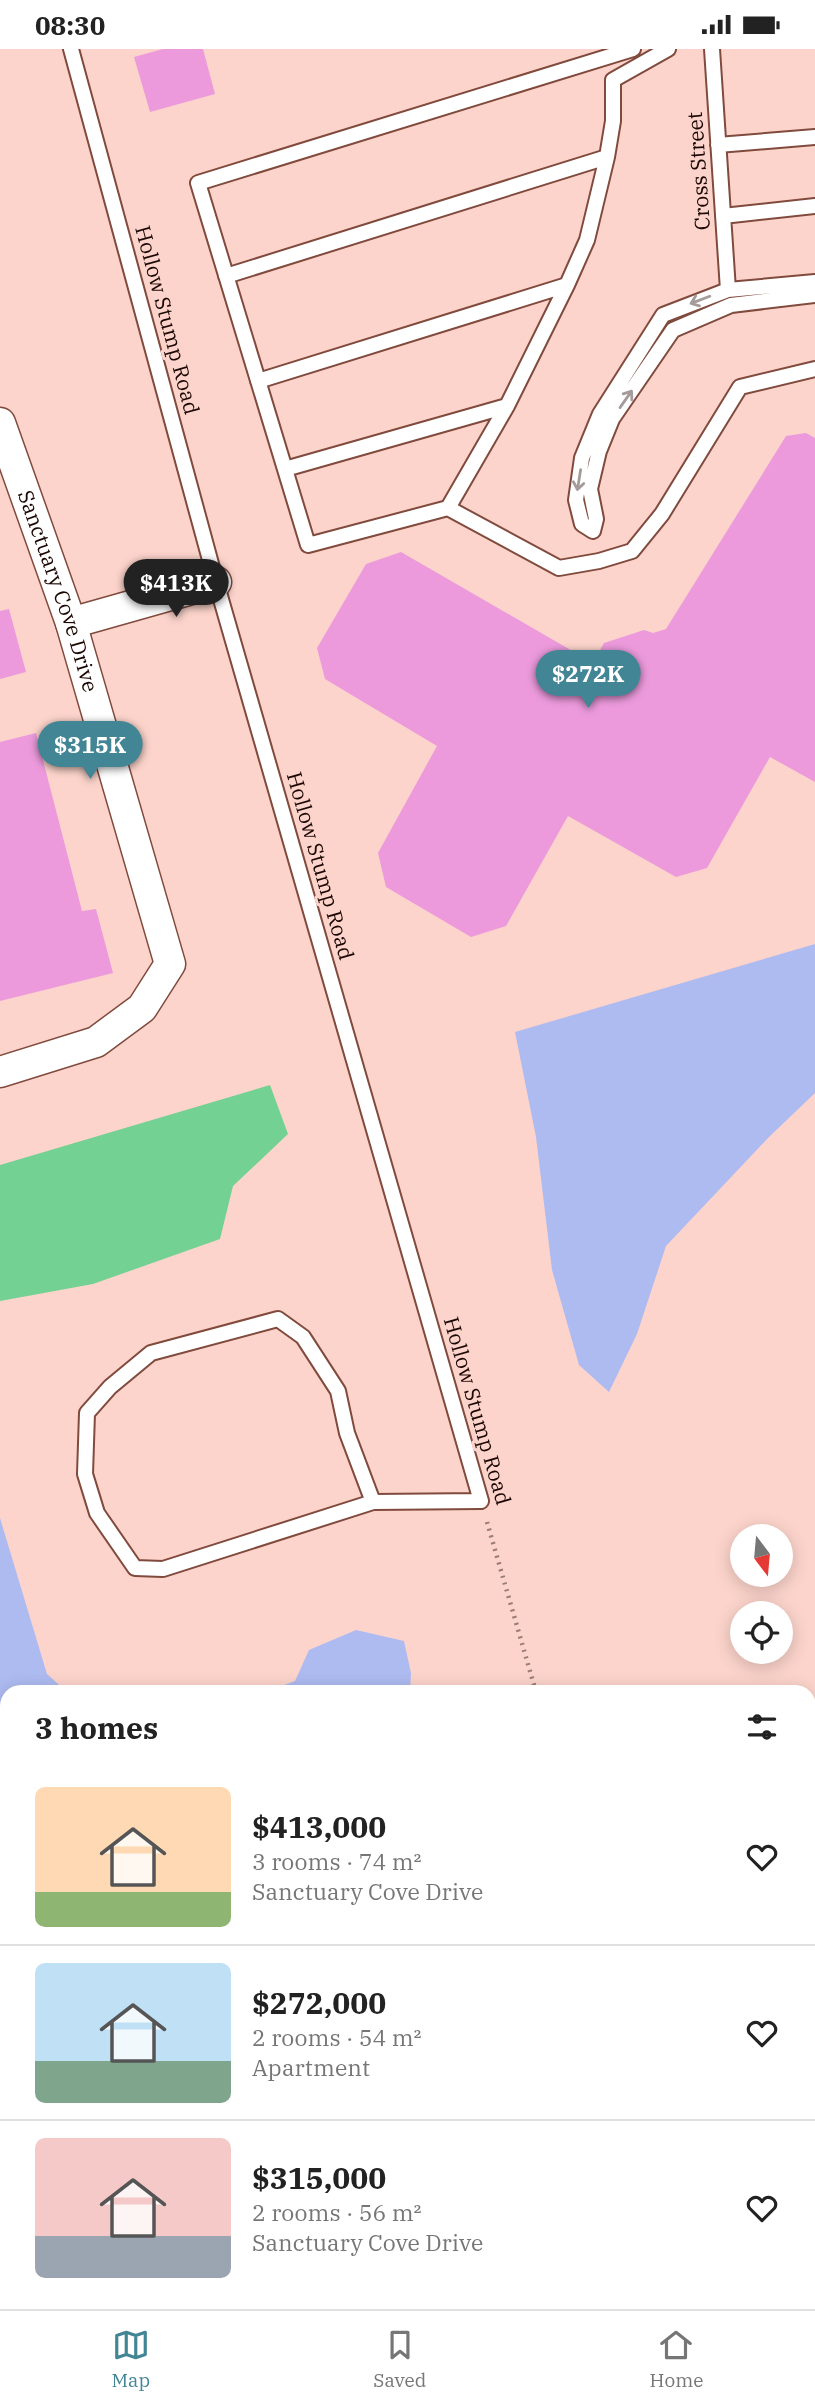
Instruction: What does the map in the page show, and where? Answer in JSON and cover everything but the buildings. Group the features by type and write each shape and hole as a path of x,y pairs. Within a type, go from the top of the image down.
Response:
{"street":[{"name":"Sanctuary Cove Drive","path":"0,423 71,623 170,964 142,1008 96,1042 0,1072"},
{"path":"71,623 216,582"}],"lane":[{"name":"Hollow Stump Road","path":"71,49 216,582 481,1501"},
{"path":"633,49 198,183 308,545 448,507 559,568 599,561 632,551 663,513 740,387 815,369"},
{"path":"448,507 507,406 587,240 607,157 612,121 613,80 668,49"},
{"name":"Cross Street","path":"712,49 728,290"},
{"path":"718,145 815,137"},
{"path":"226,276 607,157"},
{"path":"723,216 815,206"},
{"path":"815,282 728,290 663,315 600,414 582,458 576,500 582,524 593,531 596,519 590,489 611,419 673,330 731,305 815,295"},
{"path":"258,381 567,285"},
{"path":"285,469 507,406"},
{"path":"373,1502 347,1433 338,1391 303,1337 278,1319 151,1353 110,1387 87,1413 85,1474 97,1513 135,1568 163,1569 373,1502 481,1501"}],"path":[{"name":"Hollow Stump Road","path":"481,1501 534,1685"}],"green space":[{"path":"270,1085 288,1134 233,1186 220,1239 93,1284 0,1301 0,1165"}],"water":[{"path":"815,944 815,1093 769,1137 666,1246 637,1334 609,1392 579,1365 552,1270 536,1137 515,1032"},
{"path":"0,1518 47,1674 59,1685 0,1685"},
{"path":"356,1630 404,1641 411,1673 410,1685 284,1685 295,1681 309,1650"}]}
